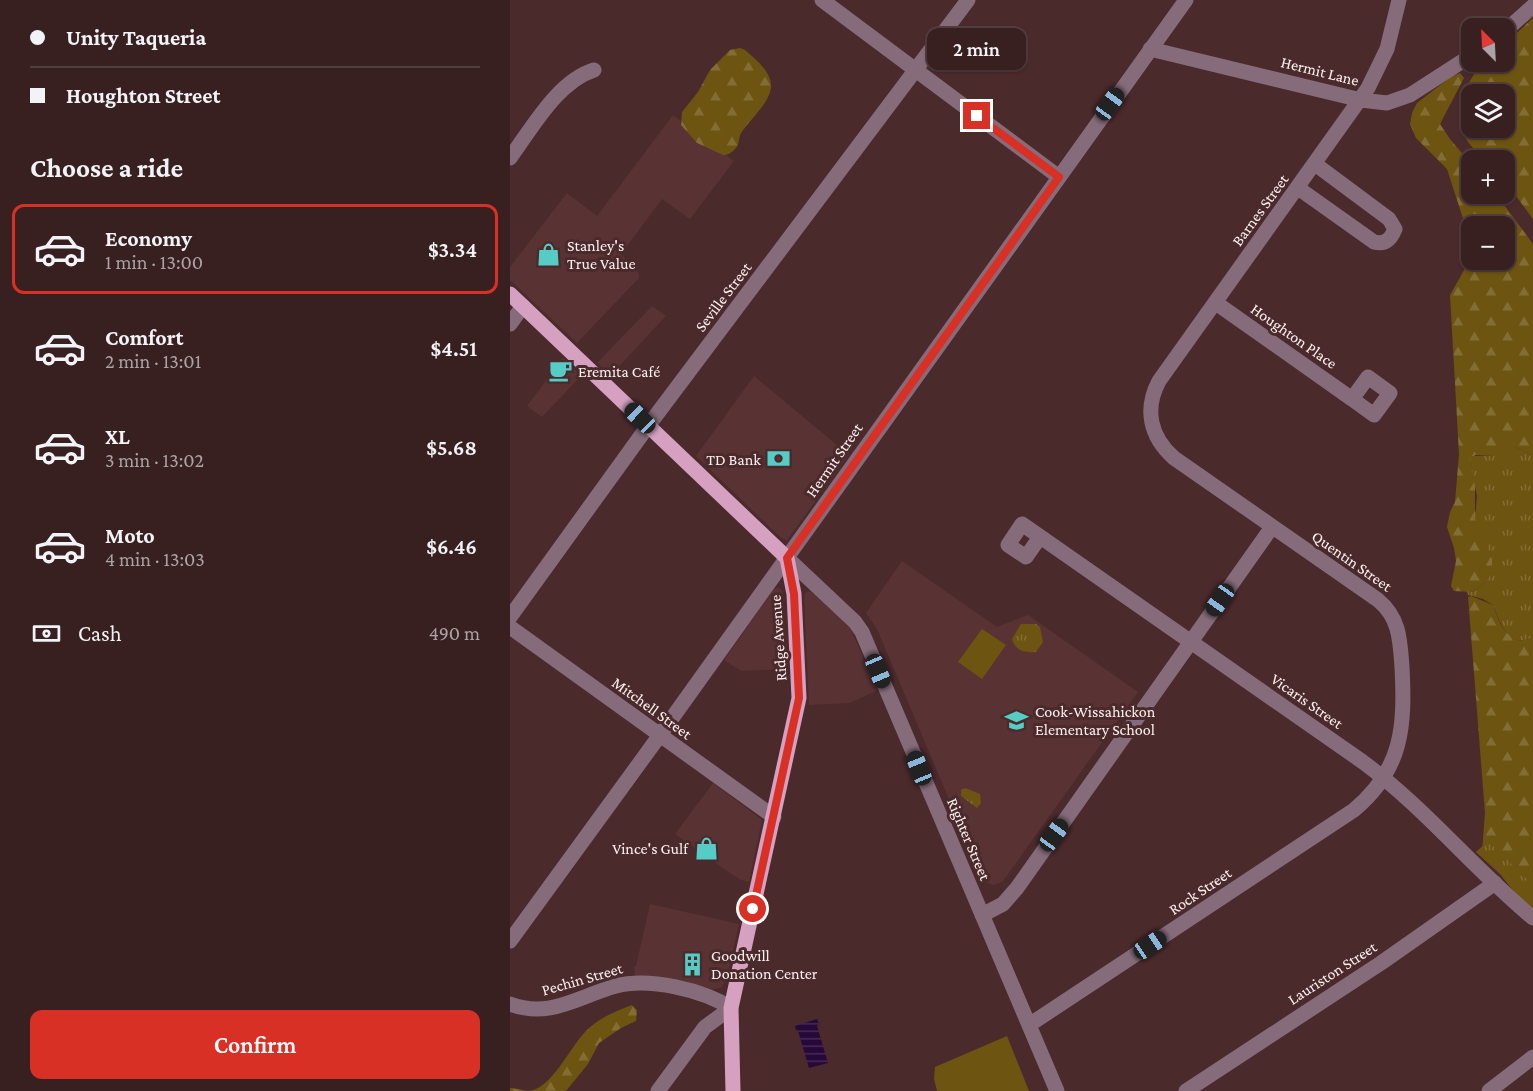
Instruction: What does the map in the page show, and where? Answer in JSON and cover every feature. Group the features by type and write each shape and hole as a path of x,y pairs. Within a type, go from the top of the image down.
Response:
{"main road":[{"path":"510,294 787,558"},
{"name":"Ridge Avenue","path":"733,1091 731,1008 799,698 794,594 787,558"}],"street":[{"path":"822,0 1059,177"},
{"name":"Seville Street","path":"510,617 648,426 968,0"},
{"name":"Hermit Street","path":"510,941 1186,0"},
{"name":"Barnes Street","path":"1156,436 1150,414 1155,389 1375,77 1387,50 1400,0"},
{"path":"1515,22 1533,6"},
{"name":"Hermit Lane","path":"1150,49 1360,100 1387,102 1400,99 1461,62"},
{"path":"510,158 563,88 583,73 594,70"},
{"path":"1298,188 1374,242 1386,242 1392,236 1395,229 1389,219 1315,164"},
{"name":"Houghton Place","path":"1216,303 1352,399"},
{"path":"510,324 523,306"},
{"name":"Quentin Street","path":"1156,436 1174,458 1378,600 1395,620 1400,637 1404,710 1400,741 1384,778"},
{"path":"982,915 1010,898 1272,526"},
{"name":"Vicaris Street","path":"1040,537 1384,778 1508,897 1533,918"},
{"name":"Righter Street","path":"787,558 859,626 1057,1091"},
{"name":"Mitchell Street","path":"510,627 774,817"},
{"name":"Rock Street","path":"1029,1025 1354,810 1384,778"},
{"name":"Lauriston Street","path":"1186,1091 1381,963 1495,883"},
{"name":"Pechin Street","path":"510,1004 534,1009 555,1008 618,986 647,983 703,995 731,1008"},
{"path":"658,1091 705,1027 731,1008"},
{"path":"1489,1091 1533,1057"}],"shaded area":[{"path":"673,115 734,161 690,219 662,199 621,254 639,274 639,278 577,343 510,280 510,267 567,193 597,216"},
{"path":"652,306 666,316 611,375 597,363"},
{"path":"563,358 581,376 542,417 527,406"},
{"path":"754,376 849,455 787,540 781,538 696,456"},
{"name":"Cook-Wissahickon Elementary School","path":"902,561 997,627 1028,615 1138,692 1006,877 994,885 985,882 981,875 877,629 866,613"},
{"path":"778,588 783,593 787,669 741,671 724,660 774,589"},
{"path":"811,591 850,628 878,690 850,703 809,705 804,596 806,592"},
{"path":"713,783 762,820 749,882 727,871 675,834"},
{"path":"650,904 739,924 726,981 721,988 712,989 660,978 635,976 634,966 636,966"},
{"path":"817,1019 828,1063 809,1068 795,1026"}],"green space":[{"path":"1533,18 1533,219 1515,195 1515,150 1475,150 1466,138 1515,138 1515,84 1469,84 1476,72 1515,72 1515,35"},
{"path":"740,48 758,61 768,75 771,86 764,104 741,133 737,147 729,154 723,155 697,143 681,125 682,112 698,92 710,70 730,50"},
{"path":"1460,73 1464,78 1440,124 1461,152 1461,204 1503,204 1512,216 1462,216 1447,169 1416,138 1410,124 1417,103 1452,76"},
{"path":"1515,220 1533,244 1533,455 1515,447 1492,456 1475,455 1470,462 1475,482 1475,510 1492,558 1492,573 1482,585 1472,592 1454,591 1451,586 1456,561 1447,527 1455,502 1459,454 1450,295 1464,270 1515,270"},
{"path":"1507,446 1533,455 1533,638 1518,641 1504,630 1493,605 1483,599 1468,595 1467,591 1472,592 1482,585 1492,573 1492,558 1475,519 1477,496 1470,462 1471,456 1492,456"},
{"path":"1471,596 1493,605 1501,626 1518,641 1533,638 1533,906 1482,852 1485,813 1468,597"},
{"path":"1021,624 1036,624 1040,627 1043,642 1036,652 1021,650 1014,643 1012,639"},
{"path":"982,629 1006,645 982,679 958,662"},
{"path":"965,788 980,794 981,803 977,808 961,796 961,790"},
{"path":"1488,841 1533,885 1533,910 1476,852"},
{"path":"632,1005 637,1010 636,1021 599,1043 588,1064 566,1091 528,1091 537,1089 553,1075 593,1025"},
{"path":"1007,1036 1029,1091 937,1091 934,1079 935,1067"},
{"path":"510,1088 515,1088 528,1091 510,1091"}],"place":[{"name":"Stanley's True Value","path":"549,254"},
{"name":"Eremita Café","path":"560,371"},
{"name":"TD Bank","path":"779,459"},
{"name":"Cook-Wissahickon Elementary School","path":"1017,720"},
{"name":"Vince's Gulf","path":"706,848"},
{"name":"Goodwill Donation Center","path":"693,964"}],"route":[{"path":"753,909 799,698 794,594 787,558 1059,177 977,116"}]}
